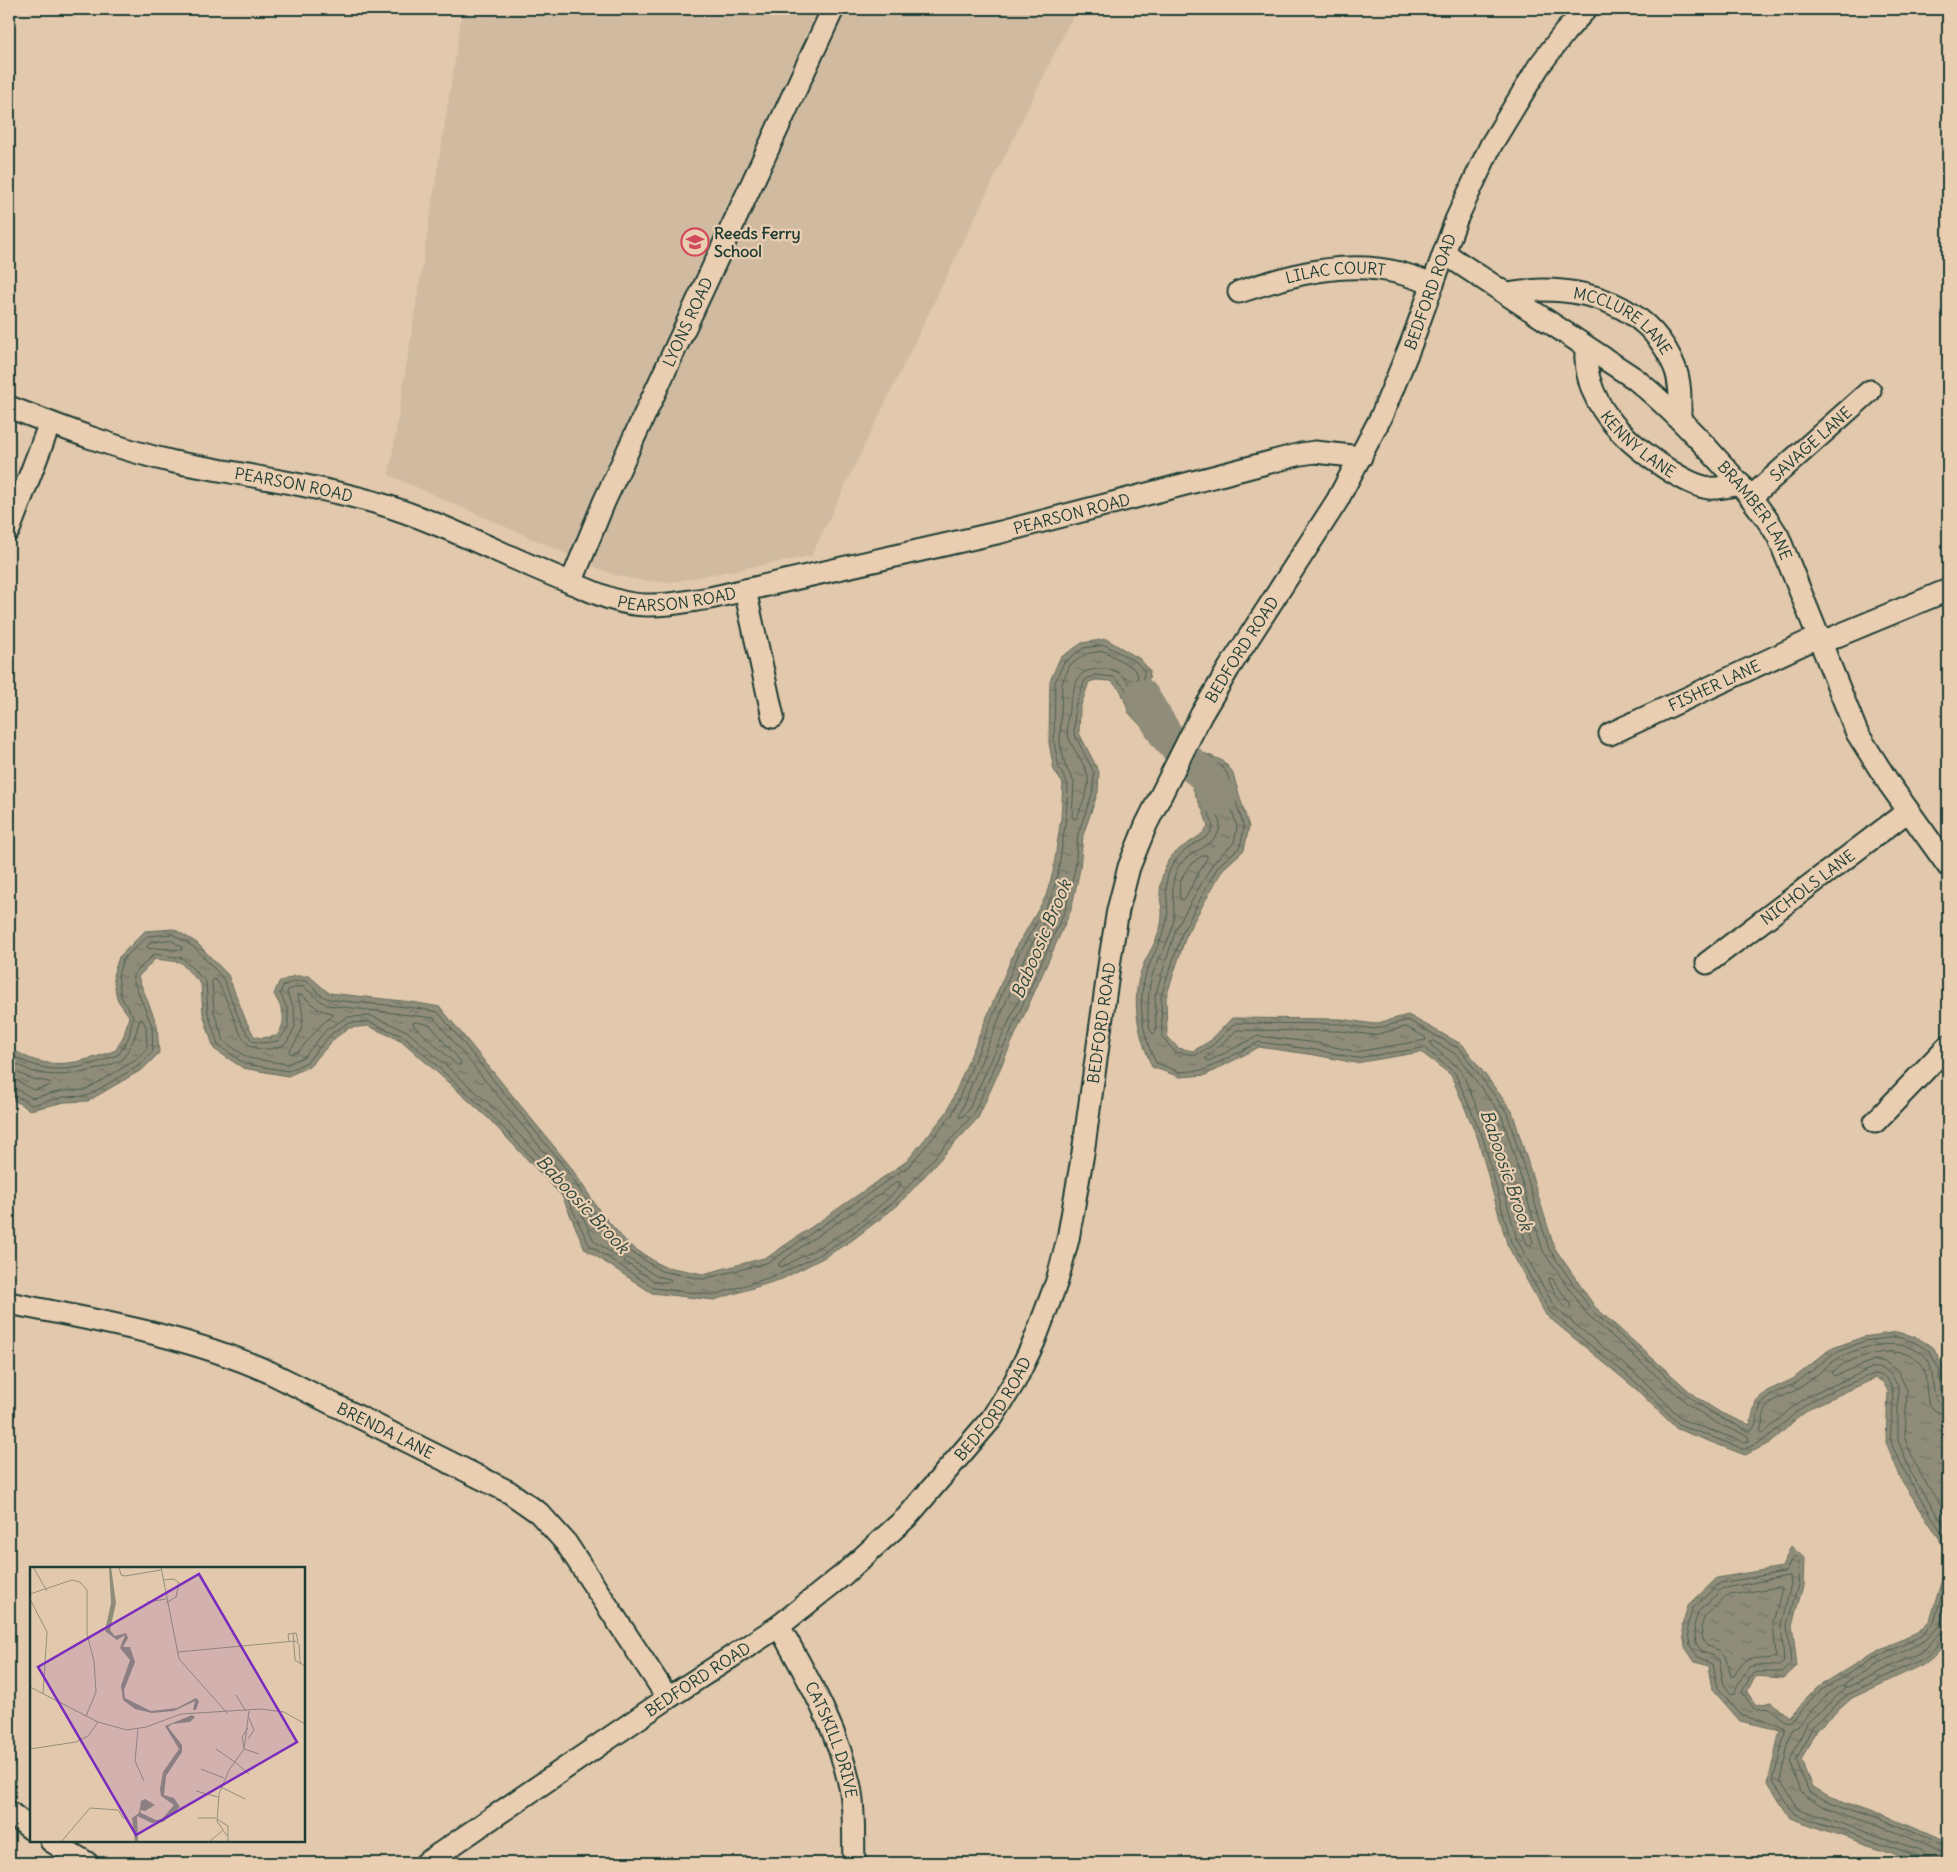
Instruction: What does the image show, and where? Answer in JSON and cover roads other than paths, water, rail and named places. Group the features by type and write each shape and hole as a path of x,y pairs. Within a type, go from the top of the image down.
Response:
{"street":[{"name":"LYONS ROAD","path":"570,582 604,502 833,9"},
{"name":"BEDFORD ROAD","path":"426,1863 668,1698 779,1626 843,1575 907,1517 992,1418 1015,1381 1034,1342 1057,1281 1068,1239 1083,1153 1111,952 1118,910 1129,867 1165,786 1201,716 1233,660 1337,501 1361,457 1381,417 1475,177 1508,115 1539,66 1565,32 1586,9"},
{"name":"BRAMBER LANE","path":"1444,253 1634,378 1680,418 1765,514 1778,536 1857,733 1908,811 1948,866"},
{"name":"LILAC COURT","path":"1239,292 1283,278 1322,270 1368,268 1399,273 1433,284"},
{"name":"MCCLURE LANE","path":"1508,294 1540,290 1571,292 1617,304 1636,316 1654,334 1676,369 1680,391 1680,418"},
{"name":"KENNY LANE","path":"1586,348 1588,380 1597,401 1610,420 1639,450 1674,474 1707,488 1745,490"},
{"name":"SAVAGE LANE","path":"1745,490 1870,391"},
{"name":"PEARSON ROAD","path":"9,407 91,439 159,458 339,494 405,511 610,598 646,606 671,604 745,590 1001,532 1301,454 1315,452 1361,457"},
{"path":"9,530 50,423"},
{"path":"745,590 773,718"},
{"name":"FISHER LANE","path":"1610,734 1819,640 1948,590"},
{"name":"NICHOLS LANE","path":"1707,963 1908,811"},
{"path":"1875,1122 1948,1046"},
{"name":"BRENDA LANE","path":"9,1303 174,1338 227,1354 268,1372 509,1492 539,1513 566,1544 668,1698"},
{"name":"CATSKILL DRIVE","path":"779,1626 824,1711 838,1746 850,1788 854,1863"},
{"path":"9,1812 30,1827"},
{"path":"53,1842 87,1863"}],"water":[{"path":"1106,639 1140,659 1150,671 1148,686 1168,715 1166,735 1155,741 1129,713 1121,691 1111,681 1096,680 1089,682 1080,708 1079,733 1099,772 1098,792 1083,835 1080,869 1071,910 978,1118 897,1206 851,1241 782,1279 714,1300 652,1293 585,1249 562,1196 488,1118 402,1041 368,1026 349,1028 335,1038 310,1066 288,1076 243,1068 214,1049 203,1014 201,984 180,962 155,959 138,977 157,1025 159,1053 143,1069 88,1101 65,1102 30,1110 9,1097 9,1048 34,1060 58,1064 78,1062 116,1050 124,1035 129,1016 117,999 113,975 119,957 145,931 174,929 197,943 228,975 254,1036 261,1038 277,1036 282,1025 283,1015 274,994 279,982 294,976 309,976 329,993 440,1007 570,1166 601,1213 629,1245 662,1266 703,1274 768,1257 907,1161 947,1112 1015,950 1046,896 1053,872 1061,818 1063,784 1054,770 1049,743 1050,681 1060,658 1082,643"},
{"path":"1204,753 1223,761 1232,771 1249,827 1244,850 1223,869 1187,933 1166,997 1167,1036 1178,1048 1193,1051 1210,1041 1232,1018 1341,1019 1374,1024 1408,1015 1463,1045 1512,1111 1554,1247 1595,1307 1696,1397 1721,1413 1750,1425 1756,1401 1767,1391 1793,1379 1830,1349 1863,1337 1897,1332 1916,1337 1934,1348 1943,1367 1948,1424 1948,1559 1939,1538 1902,1481 1886,1442 1888,1391 1883,1382 1876,1378 1814,1406 1796,1419 1772,1442 1745,1455 1677,1429 1636,1389 1546,1315 1507,1244 1478,1139 1451,1075 1421,1052 1356,1063 1259,1047 1206,1075 1180,1077 1152,1067 1139,1029 1137,1016 1136,1003 1139,976 1160,929 1162,914 1160,891 1166,865 1172,855 1200,836 1208,827 1194,791 1191,774 1191,764"},
{"path":"1791,1546 1804,1558 1803,1586 1792,1625 1797,1666 1784,1678 1755,1676 1747,1692 1756,1705 1772,1702 1789,1717 1818,1687 1868,1656 1919,1631 1930,1620 1948,1559 1948,1640 1930,1661 1852,1698 1816,1730 1801,1761 1812,1787 1831,1797 1901,1822 1948,1843 1948,1863 1920,1863 1790,1818 1768,1783 1780,1730 1740,1721 1713,1690 1709,1666 1695,1662 1685,1647 1682,1625 1688,1606 1717,1578 1782,1567"}],"waterway":[{"name":"Baboosic Brook","path":"1142,696 1166,735 1191,764 1210,780 1219,799"}],"place":[{"name":"Reeds Ferry School","path":"695,242"}]}
